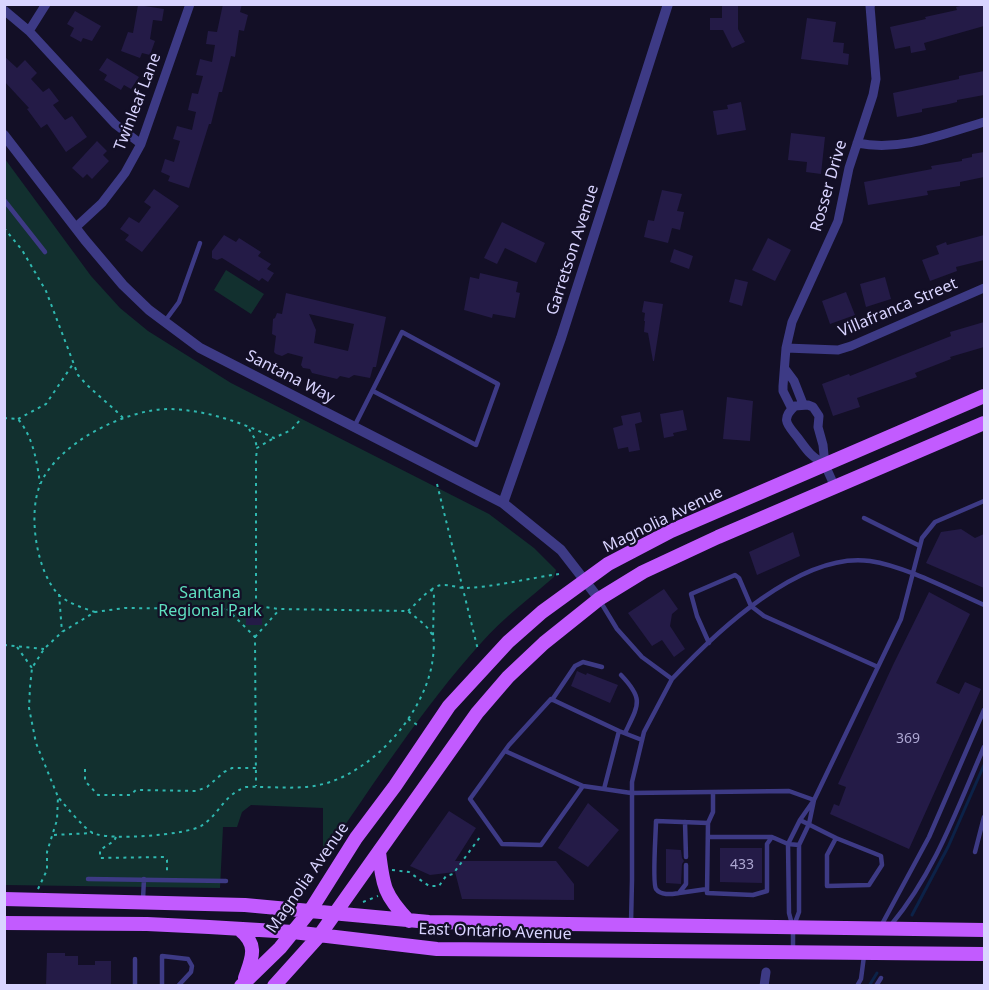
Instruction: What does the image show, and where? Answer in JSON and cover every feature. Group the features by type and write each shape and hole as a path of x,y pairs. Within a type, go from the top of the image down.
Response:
{"main road":[{"name":"Magnolia Avenue","path":"242,985 293,932 310,910 356,838 395,786 449,706 508,642 542,612 608,564 671,531 984,396"},
{"path":"274,986 335,915 477,712 508,677 599,599 677,556 984,423"},
{"path":"379,852 386,893 409,921"},
{"name":"East Ontario Avenue","path":"4,899 244,905 409,921 984,930"},
{"name":"East Ontario Avenue","path":"4,923 147,924 293,932 437,949 984,954"},
{"path":"239,929 247,935 252,947 253,958 242,985"}],"street":[{"path":"29,31 46,4"},
{"name":"Twinleaf Lane","path":"75,227 102,203 125,173 141,144 190,4"},
{"name":"Garretson Avenue","path":"503,503 561,338 668,4"},
{"name":"Rosser Drive","path":"825,465 807,452 797,435 789,428 787,418 792,409 783,392 786,348 792,322 838,220 849,168 876,79 870,5"},
{"path":"4,10 29,31 115,124 141,144"},
{"path":"857,143 876,147 902,146 984,122"},
{"name":"Santana Way","path":"4,135 123,285 149,310 200,348 503,503 561,550 599,599"},
{"name":"Villafranca Street","path":"786,348 838,350 984,288"},
{"name":"Rosser Drive","path":"785,369 794,381 803,404 813,407 819,416 818,427 823,444 825,465 835,487"},
{"path":"792,409 803,404"},
{"path":"764,986 766,972"}],"lane":[{"path":"4,200 45,252"},
{"path":"165,321 179,302 200,243"},
{"path":"354,427 402,332 498,384 476,446 373,391"},
{"path":"793,952 793,928 789,913 788,844 800,820 814,800 901,619 922,538 935,522 984,501"},
{"path":"864,518 920,546"},
{"path":"630,926 631,793 642,740 672,679 709,643 768,594 811,570 839,562 871,561 914,574 984,605"},
{"path":"709,643 697,616 691,594 735,575 739,578 752,606 764,616 878,667"},
{"path":"599,599 617,629 642,657 672,679"},
{"path":"584,786 541,845 502,844 470,799 505,751 552,700 575,666 583,662 602,667"},
{"path":"621,675 634,689 638,700 625,733"},
{"path":"552,700 642,740"},
{"path":"884,930 929,837 984,710"},
{"path":"604,789 619,731"},
{"path":"884,930 907,907 926,876 961,804 984,747"},
{"path":"505,751 584,786 631,793 789,791 814,800"},
{"path":"713,793 713,812 708,823 707,893 753,895 766,891 767,844 772,837"},
{"path":"793,928 799,912 799,845 809,824 814,800"},
{"path":"975,852 984,817"},
{"path":"800,820 836,838 881,856 882,865 868,885 827,886 827,855 836,838"},
{"path":"707,889 666,894 655,887 656,821 708,823"},
{"path":"685,822 686,857"},
{"path":"708,837 772,837 788,844 799,845"},
{"path":"679,893 686,884 686,865"},
{"path":"88,879 226,881"},
{"path":"143,902 144,879"},
{"path":"857,986 861,979 865,953"},
{"path":"162,986 162,956 188,959 192,966 191,972 178,986"},
{"path":"135,958 135,986"},
{"path":"876,986 881,978"}],"path":[{"path":"4,228 22,250 46,291 73,364 86,384 123,418"},
{"path":"4,418 18,419 46,404 73,364"},
{"path":"40,484 68,450 92,433 131,415 168,409 201,412 230,419 274,438"},
{"path":"257,448 291,430 302,418"},
{"path":"18,419 27,430 38,465 40,484 34,529 45,572 59,594 95,612"},
{"path":"248,428 255,439 257,448 256,606"},
{"path":"437,484 478,650"},
{"path":"408,611 440,585 447,584 464,588 559,574"},
{"path":"53,836 93,833 116,837 191,831 214,815 227,797 246,787 315,785 344,776 387,746 408,719 424,692 433,655 435,599 434,592 431,590"},
{"path":"59,594 62,632"},
{"path":"93,833 58,797 42,762 29,708 32,668 44,649 62,632 95,612 124,608 226,609 256,606 279,609 408,611 422,622 433,637"},
{"path":"226,609 255,638"},
{"path":"256,786 255,638 279,609"},
{"path":"4,645 44,649"},
{"path":"17,647 32,668"},
{"path":"408,719 419,726"},
{"path":"85,769 85,781 98,795 130,795 136,790 202,790 232,768 256,768"},
{"path":"38,889 47,870 47,852 57,820 58,797"},
{"path":"116,837 114,841 100,850 100,858 165,857 167,860 166,879"},
{"path":"390,870 409,872 429,886 439,886 446,876 453,874 480,837"},
{"path":"363,902 383,894"}],"green space":[{"name":"Santana Regional Park","path":"5,159 91,276 120,308 148,331 231,383 489,514 534,548 556,570 554,577 499,625 460,667 399,747 323,857 323,808 251,805 242,812 237,827 223,827 220,888 5,885"},
{"path":"226,270 264,294 251,314 214,290"}],"building":[{"path":"223,4 242,4 240,12 248,15 244,31 239,30 235,57 231,56 222,92 219,92 211,124 209,124 189,188 168,181 170,176 161,172 165,159 174,162 180,141 173,139 177,126 192,130 196,112 188,110 192,93 198,94 203,76 196,75 200,59 212,62 215,45 206,44 208,31 217,32"},
{"path":"722,4 738,4 738,29 745,42 732,48 723,30 710,30 710,18 722,18"},
{"path":"983,4 984,26 924,43 926,50 911,53 910,46 895,49 890,27 957,10 956,7"},
{"path":"138,5 164,9 162,21 153,20 150,39 155,41 150,55 142,53 140,58 121,51 128,32 133,33"},
{"path":"75,11 101,26 92,41 83,38 81,42 70,36 74,28 67,24"},
{"path":"807,18 836,22 833,42 844,43 843,53 849,54 848,65 801,59"},
{"path":"4,56 17,68 25,60 37,73 31,79 43,92 49,88 59,101 53,105 65,120 72,116 87,137 66,152 47,124 41,128 27,109 29,108 4,81"},
{"path":"107,58 139,77 131,89 124,85 121,90 104,80 107,75 99,70"},
{"path":"984,71 984,95 897,117 893,93 959,79 959,76"},
{"path":"741,102 746,130 717,135 713,111 728,109 727,105"},
{"path":"791,133 825,137 821,174 806,172 807,162 788,160"},
{"path":"97,141 107,151 103,155 109,161 92,179 87,174 83,178 72,168"},
{"path":"984,152 984,177 960,182 960,186 927,191 928,195 868,205 864,182 932,169 931,166 962,161 962,159 972,157 972,154"},
{"path":"154,189 179,206 142,252 125,240 129,235 120,229 129,217 139,223 151,207 144,202"},
{"path":"662,190 682,194 677,211 684,212 680,230 672,228 668,243 644,237 648,220 654,221"},
{"path":"502,222 545,243 536,263 505,248 497,264 484,258"},
{"path":"224,235 236,242 239,238 261,252 258,256 271,264 267,269 274,273 268,282 262,278 259,281 222,258 217,260 212,258 212,251"},
{"path":"984,235 984,260 956,267 957,271 930,281 922,260 939,254 936,246"},
{"path":"768,238 791,250 775,281 752,270"},
{"path":"674,249 693,256 689,269 670,262"},
{"path":"480,273 518,282 516,292 520,293 515,318 493,314 492,318 464,310 470,277 479,279"},
{"path":"885,277 891,299 866,307 860,284"},
{"path":"735,279 748,282 742,306 729,302"},
{"path":"846,292 855,315 830,324 822,301"},
{"path":"286,293 386,317 376,367 373,367 370,378 354,375 349,378 340,376 337,379 312,373 310,369 303,368 301,365 303,357 288,353 282,356 276,354 274,352 276,336 272,334 273,319 277,313 282,314","holes":["309,314 354,324 348,351 314,343 316,330"]},
{"path":"644,301 663,304 654,361 648,333 644,332 645,313 642,312"},
{"path":"984,322 984,347 950,357 951,359 915,373 917,377 857,398 860,407 833,416 822,384 849,374 850,376 951,336 950,332"},
{"path":"727,397 753,401 750,441 723,439"},
{"path":"683,410 687,430 664,438 660,414"},
{"path":"640,412 642,422 635,424 640,450 629,452 628,447 618,449 613,428 623,425 621,416"},
{"path":"961,529 975,538 984,534 984,588 926,563 941,532"},
{"path":"793,532 800,556 757,575 749,552"},
{"path":"664,589 678,609 672,614 670,626 685,649 674,657 662,640 652,646 628,613"},
{"path":"929,592 970,614 936,683 959,694 965,682 981,689 909,849 830,814 834,804 839,806 846,787 838,784"},
{"path":"246,611 262,611 262,625 246,625"},
{"path":"577,671 618,685 610,703 571,686"},
{"path":"588,803 619,830 588,867 558,848"},
{"path":"449,811 476,828 455,861 556,861 574,884 574,900 462,899 455,872 430,875 410,866"},
{"path":"720,848 762,848 762,883 720,882"},
{"path":"666,849 681,850 684,861 681,884 666,883"},
{"path":"47,953 78,956 78,965 95,965 95,961 111,961 111,986 46,986"}],"waterway":[{"path":"912,915 948,847 984,765"},
{"path":"869,986 877,973"}]}
